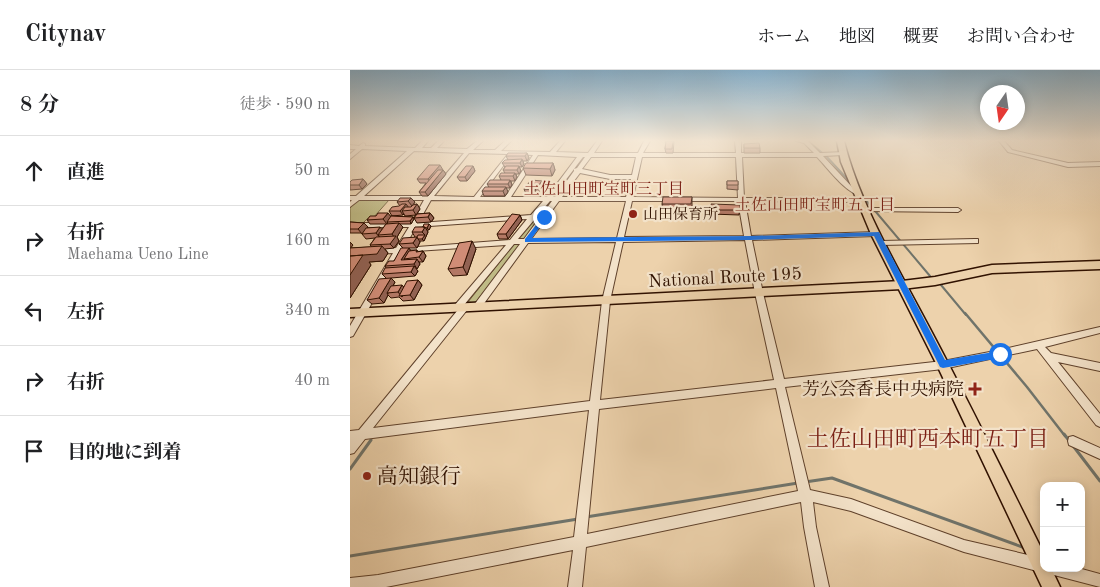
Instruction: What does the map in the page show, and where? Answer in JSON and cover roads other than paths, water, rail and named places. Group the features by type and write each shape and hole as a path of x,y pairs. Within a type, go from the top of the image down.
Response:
{"highway":[{"name":"National Route 195","path":"356,313 902,285 935,281 992,269 1100,265"}],"main road":[{"path":"847,165 868,205 879,238 902,285 943,364 1028,540 1040,559"},
{"path":"1046,572 1051,587"}],"street":[{"path":"350,205 353,198 395,165"},
{"path":"350,334 356,313 429,198 456,165"},
{"path":"476,198 502,165"},
{"path":"507,198 529,165"},
{"path":"350,449 574,165"},
{"path":"477,307 583,165"},
{"path":"574,587 606,301 637,165"},
{"path":"740,165 741,200 750,238 759,292 806,495 810,527 822,587"},
{"path":"831,165 851,190 868,205"},
{"path":"571,170 610,177 634,177"},
{"path":"353,198 741,200 958,210"},
{"path":"350,225 413,225 544,217"},
{"path":"369,252 527,241 620,239 879,238 895,243 975,241"},
{"path":"350,436 943,364 995,355 1100,330"},
{"path":"1038,344 1098,418"},
{"path":"1047,356 1100,367"},
{"path":"1073,441 1100,454"},
{"path":"350,585 377,584 580,536 774,503 806,495 851,505 964,546 1040,563"},
{"path":"1070,572 1100,581"}],"waterway":[{"path":"834,165 849,181"},
{"path":"865,199 930,276"},
{"path":"941,285 966,315"},
{"path":"965,313 1065,436"},
{"path":"1064,434 1100,481"},
{"path":"350,469 371,440"},
{"path":"805,482 832,478 1025,548"},
{"path":"586,517 798,483"},
{"path":"350,556 578,519"}],"place":[{"name":"山田保育所","path":"633,214"},
{"name":"芳公会香長中央病院","path":"975,389"},
{"name":"高知銀行","path":"367,476"}],"district":[{"name":"土佐山田町宝町三丁目","path":"604,188"},
{"name":"土佐山田町宝町五丁目","path":"815,204"},
{"name":"土佐山田町西本町五丁目","path":"928,438"}]}
